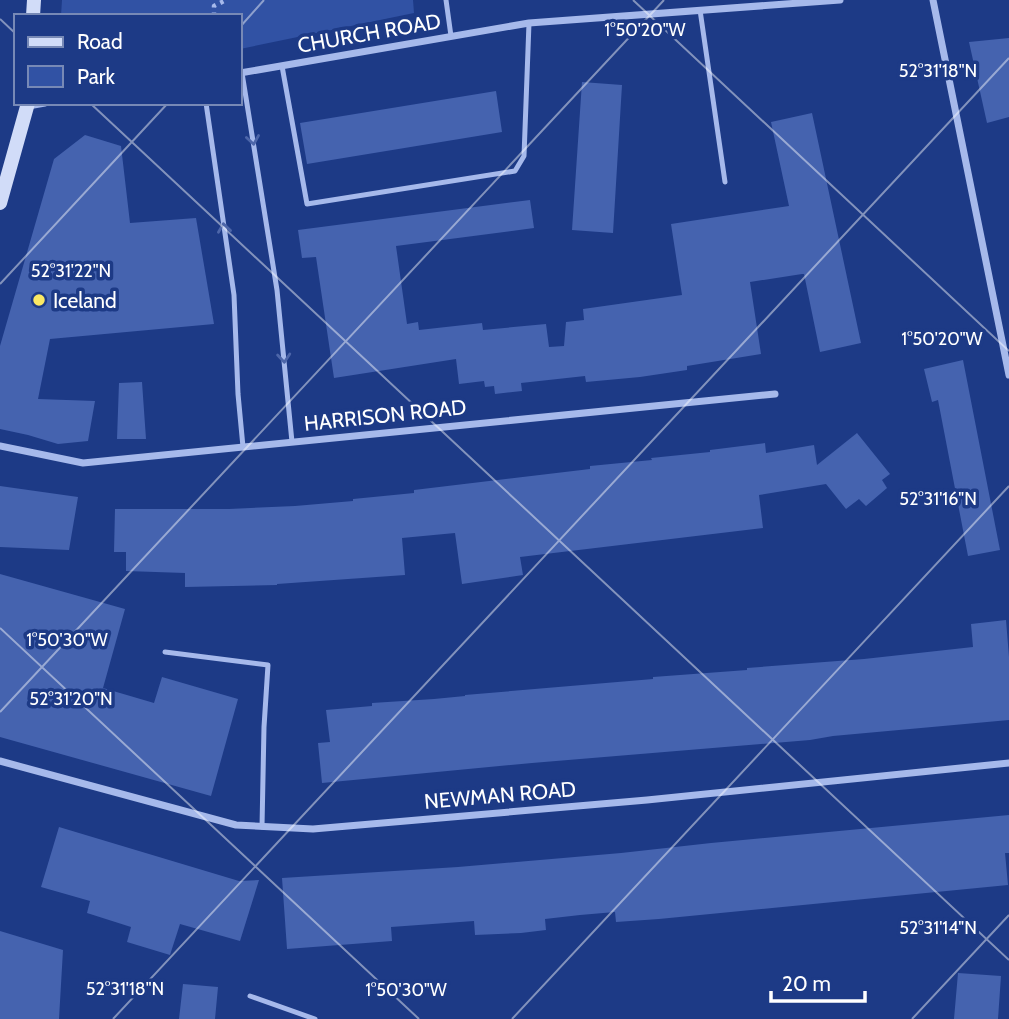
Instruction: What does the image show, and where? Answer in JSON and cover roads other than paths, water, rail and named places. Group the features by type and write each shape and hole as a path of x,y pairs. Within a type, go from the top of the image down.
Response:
{"main road":[{"path":"0,203 27,105"}],"street":[{"name":"CHURCH ROAD","path":"242,73 529,23 840,0"},
{"path":"933,0 1009,375"},
{"name":"HARRISON ROAD","path":"0,446 83,463 775,394"},
{"name":"NEWMAN ROAD","path":"0,761 236,825 313,829 648,800 1009,763"}],"lane":[{"path":"446,0 452,36"},
{"path":"700,10 724,182"},
{"path":"282,66 307,204 515,171 524,156 529,23"},
{"path":"242,79 277,290 292,442"},
{"path":"206,105 234,295 243,447"},
{"path":"165,652 268,665 262,827"},
{"path":"250,996 315,1019"}],"place":[{"name":"Iceland","path":"39,300"}]}
